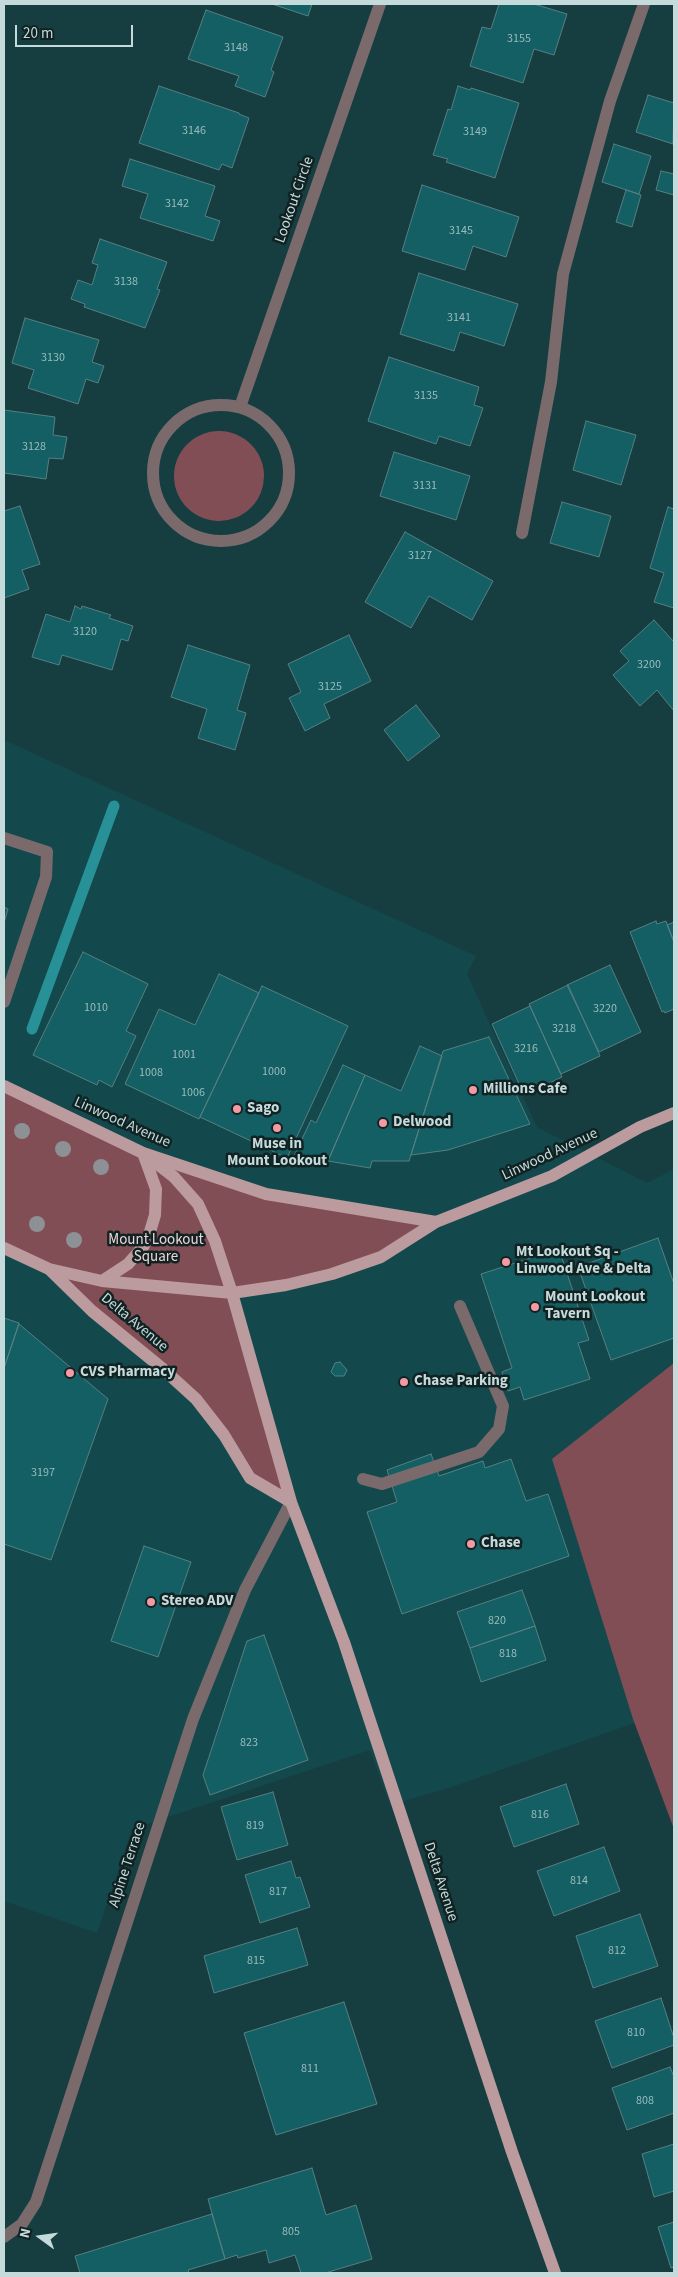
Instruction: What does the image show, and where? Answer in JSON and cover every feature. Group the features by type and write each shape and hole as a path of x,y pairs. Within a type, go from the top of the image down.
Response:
{"main road":[{"name":"Linwood Avenue","path":"4,1086 143,1153 266,1194 436,1222"},
{"name":"Linwood Avenue","path":"49,1269 102,1281 232,1293 286,1285 332,1274 380,1257 436,1222 552,1176 640,1127 674,1113"},
{"path":"102,1281 128,1264 143,1247 149,1235 155,1215 156,1189 143,1153"},
{"name":"Delta Avenue","path":"143,1153 174,1177 198,1204 215,1241 232,1293 291,1502 344,1642 512,2152 555,2273"},
{"name":"Delta Avenue","path":"4,1248 49,1269 92,1311 196,1399 224,1435 250,1478 291,1502"}],"street":[{"name":"Lookout Circle","path":"240,407 380,4"},
{"path":"522,533 551,382 563,274 610,101 644,4"},
{"path":"217,405 240,407 260,417 276,432 286,451 290,472 286,494 271,519 261,529 242,538 220,541 197,537 178,526 163,509 155,487 154,464 161,442 175,423 195,410 217,405"},
{"path":"4,838 47,852 46,877 4,1002"},
{"path":"363,1480 382,1484 479,1452 499,1429 503,1406 460,1306"},
{"name":"Alpine Terrace","path":"4,2237 22,2224 36,2202 193,1719 245,1590 291,1502"}],"shaded area":[{"path":"4,740 476,956 467,974 537,1127 647,1183 674,1169 674,1709 452,1787 390,1805 370,1750 132,1829 97,1933 4,1901"}],"green space":[{"path":"219,431 236,435 251,444 260,459 264,476 260,493 251,508 236,517 219,521 202,517 187,508 178,493 174,476 178,459 187,444 202,435"},
{"name":"Mount Lookout Square","path":"4,1086 143,1153 226,1181 436,1222 381,1257 232,1293 291,1502 250,1478 196,1399 49,1269 4,1248"},
{"path":"674,1363 674,1829 633,1719 552,1459"}],"building":[{"path":"272,4 312,4 308,16"},
{"path":"499,4 534,4 567,14 554,55 534,49 523,83 470,66 482,27 491,29"},
{"path":"206,10 283,37 271,70 274,72 265,97 235,86 239,76 188,59"},
{"path":"159,86 249,118 232,168 222,164 219,170 139,143"},
{"path":"458,86 470,90 471,88 519,103 495,178 446,162 448,159 433,155 448,109 451,110"},
{"path":"648,95 674,103 673,144 636,132"},
{"path":"614,144 651,156 639,194 602,182"},
{"path":"130,159 215,186 205,216 220,221 213,241 140,218 148,194 122,186"},
{"path":"661,171 674,174 674,195 656,190"},
{"path":"422,185 519,217 506,257 473,246 465,270 402,251"},
{"path":"626,190 641,195 632,227 616,222"},
{"path":"100,239 167,262 157,289 160,290 145,328 84,307 85,304 71,299 78,280 92,285 98,265 92,263"},
{"path":"419,273 518,304 504,346 460,332 454,351 400,334"},
{"path":"25,318 99,340 92,362 104,366 98,383 86,379 78,404 28,388 34,370 12,363"},
{"path":"389,357 479,387 474,405 483,408 470,446 439,436 436,444 368,421"},
{"path":"4,410 55,417 53,435 67,437 63,459 49,458 46,479 4,473"},
{"path":"586,421 636,435 621,485 573,470"},
{"path":"394,452 470,476 456,520 380,496"},
{"path":"562,502 611,516 599,557 550,543"},
{"path":"20,506 40,564 22,570 29,589 4,598 4,511"},
{"path":"668,507 674,509 674,608 654,602 664,573 650,568"},
{"path":"405,532 493,581 472,620 429,596 411,628 365,602"},
{"path":"75,606 81,609 82,606 111,615 109,618 133,626 128,641 121,639 112,670 62,655 59,665 32,657 46,614 70,622"},
{"path":"654,620 674,642 674,711 657,690 640,706 613,675 629,661 620,651"},
{"path":"349,635 371,681 324,704 330,718 305,731 289,698 301,692 288,664"},
{"path":"188,645 250,665 237,710 246,713 235,750 198,738 207,709 171,697"},
{"path":"416,705 440,736 408,761 384,730"},
{"path":"4,907 8,909 4,923"},
{"path":"656,921 657,924 666,921 674,942 674,1009 665,1013 664,1011 662,1012 630,932"},
{"path":"674,922 674,942 667,925"},
{"path":"83,952 148,984 126,1031 136,1036 112,1087 99,1080 97,1085 33,1055"},
{"path":"610,965 641,1032 599,1052 567,985"},
{"path":"219,974 259,993 199,1119 125,1084 159,1009 195,1025"},
{"path":"568,985 600,1056 561,1074 529,1004"},
{"path":"262,986 348,1026 287,1158 200,1117"},
{"path":"530,1006 562,1077 524,1095 492,1024"},
{"name":"Millions Cafe","path":"489,1037 530,1124 448,1150 411,1155 443,1051"},
{"name":"Delwood","path":"420,1046 442,1056 409,1161 372,1161 370,1168 328,1161 365,1075 401,1091"},
{"path":"343,1065 365,1075 328,1161 294,1156 311,1120 316,1123"},
{"path":"658,1238 674,1284 674,1338 611,1360 578,1267"},
{"name":"Mount Lookout Tavern","path":"559,1249 589,1340 578,1343 590,1379 524,1400 520,1387 508,1391 502,1372 512,1368 481,1274"},
{"path":"4,1318 19,1323 4,1368"},
{"path":"19,1324 108,1399 51,1560 4,1544 4,1368"},
{"path":"340,1362 347,1370 344,1376 335,1376 331,1372 335,1363"},
{"name":"Chase","path":"431,1454 439,1476 483,1461 485,1468 511,1459 526,1501 548,1494 569,1556 402,1614 367,1512 397,1502 387,1470"},
{"name":"Stereo ADV","path":"144,1546 191,1562 158,1657 111,1641"},
{"path":"522,1590 535,1626 470,1648 457,1612"},
{"path":"535,1626 546,1660 481,1682 470,1648"},
{"path":"264,1635 308,1760 210,1795 203,1775 247,1641"},
{"path":"566,1784 579,1824 514,1847 500,1807"},
{"path":"273,1792 288,1845 237,1860 221,1807"},
{"path":"604,1847 620,1891 554,1916 537,1871"},
{"path":"291,1861 296,1878 300,1877 310,1907 260,1923 245,1875"},
{"path":"640,1914 658,1966 593,1988 576,1936"},
{"path":"297,1928 308,1965 214,1993 204,1956"},
{"path":"661,1998 674,2038 674,2045 612,2068 595,2021"},
{"path":"344,2002 377,2104 276,2135 244,2033"},
{"path":"670,2067 674,2077 674,2113 627,2130 612,2088"},
{"path":"674,2144 674,2191 654,2197 642,2154"},
{"path":"312,2168 326,2215 356,2205 372,2259 325,2273 301,2273 295,2255 269,2263 266,2250 238,2258 237,2255 225,2259 208,2199"},
{"path":"212,2214 225,2259 188,2270 189,2273 80,2273 75,2256"},
{"path":"674,2222 674,2267 671,2268 658,2227"}],"waterway":[{"path":"32,1029 114,806"}],"place":[{"name":"Millions Cafe","path":"473,1090"},
{"name":"Sago","path":"237,1109"},
{"name":"Delwood","path":"383,1123"},
{"name":"Muse in Mount Lookout","path":"277,1128"},
{"name":"Mt Lookout Sq - Linwood Ave & Delta","path":"506,1262"},
{"name":"Mount Lookout Tavern","path":"535,1307"},
{"name":"CVS Pharmacy","path":"70,1373"},
{"name":"Chase Parking","path":"404,1382"},
{"name":"Chase","path":"471,1544"},
{"name":"Stereo ADV","path":"151,1602"}]}
